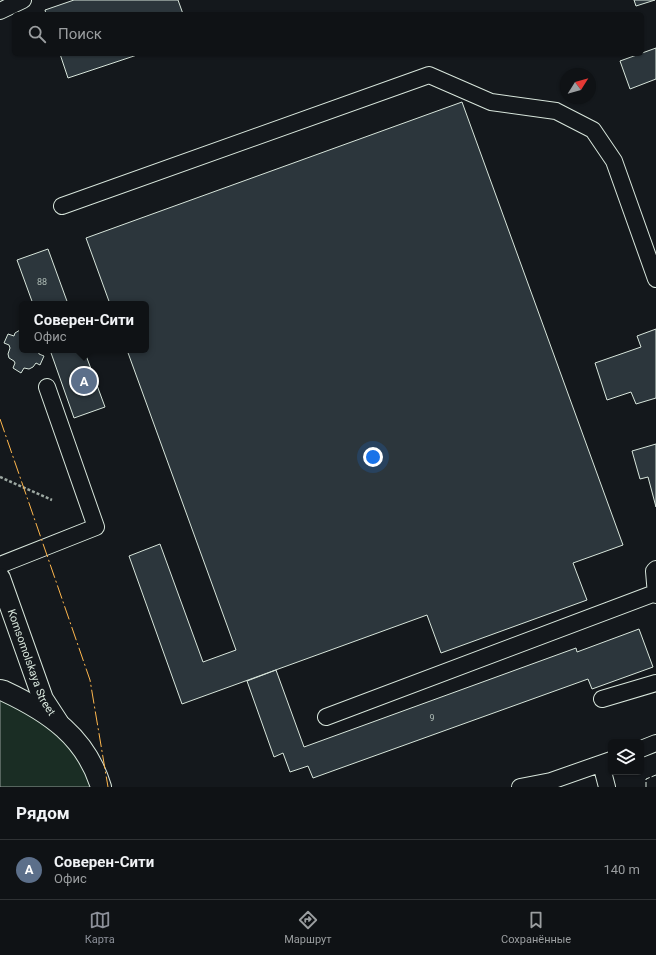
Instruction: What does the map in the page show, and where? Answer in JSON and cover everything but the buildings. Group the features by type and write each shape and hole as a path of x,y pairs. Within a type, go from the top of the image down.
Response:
{"main road":[{"name":"Komsomolskaya Street","path":"0,578 43,699 58,722"},
{"path":"0,690 4,690 31,704 58,722 82,748 97,772 101,787"}],"street":[{"path":"0,11 23,0"},
{"path":"62,206 429,75 491,102 556,111 593,130 614,162 656,280"},
{"path":"0,565 96,526 47,387"},
{"path":"326,717 656,594 654,571 656,569"},
{"path":"602,699 656,682"},
{"path":"644,748 656,743"},
{"path":"520,787 550,781 606,762 604,786"}],"path":[{"path":"0,477 52,500"}],"green space":[{"path":"0,700 19,706 48,725 72,750 90,780 92,787 0,787"}],"fence":[{"path":"646,787 646,779 656,775"}],"power":[{"path":"0,419 90,680 108,787"}],"place":[{"name":"Соверен-Сити","path":"84,381"}]}
